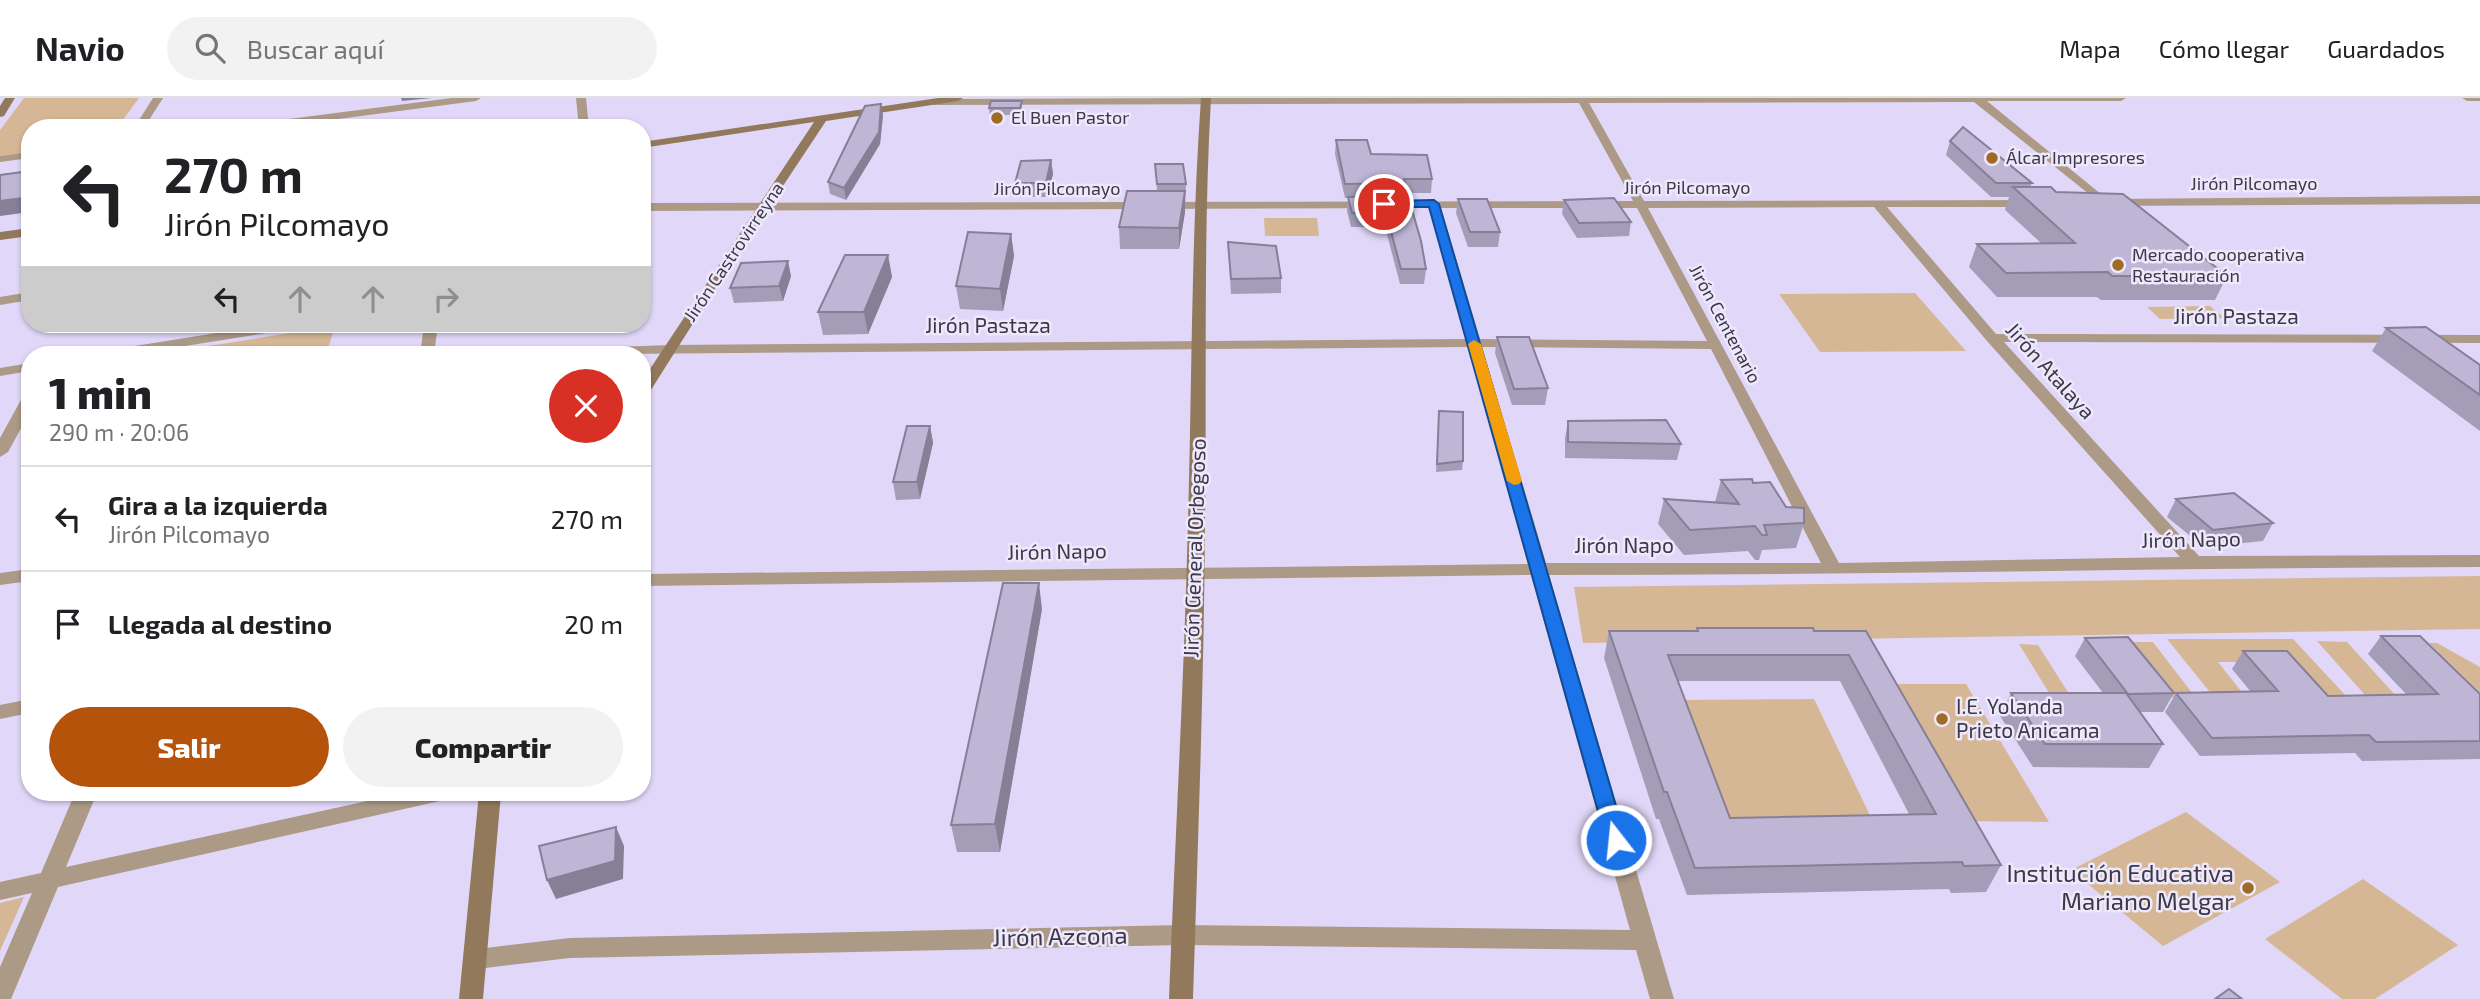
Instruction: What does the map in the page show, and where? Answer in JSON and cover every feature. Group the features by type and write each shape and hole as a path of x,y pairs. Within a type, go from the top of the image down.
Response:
{"street":[{"path":"0,114 10,98"},
{"path":"145,119 158,98"},
{"path":"312,119 476,98"},
{"path":"581,98 583,119"},
{"path":"651,143 820,115 901,98"},
{"path":"651,135 958,98"},
{"path":"1977,98 2104,202"},
{"path":"931,102 2121,98"},
{"path":"2467,98 2480,98"},
{"name":"Jirón Centenario","path":"1582,99 1643,206 1833,569"},
{"name":"Jirón General Orbegoso","path":"1181,999 1196,573 1200,346 1199,205 1206,100"},
{"name":"Jirón Castrovirreyna","path":"651,379 764,207 820,115"},
{"path":"0,159 21,156"},
{"name":"Jirón Pilcomayo","path":"2078,202 2480,200"},
{"name":"Jirón Pilcomayo","path":"651,206 1643,206 2039,203"},
{"path":"1434,204 1662,999"},
{"name":"Jirón Atalaya","path":"1878,204 1992,338 2194,562"},
{"path":"0,224 21,221"},
{"path":"0,236 21,233"},
{"path":"0,301 21,298"},
{"path":"150,346 219,333"},
{"name":"Jirón Pastaza","path":"1992,338 2480,339"},
{"name":"Jirón Pastaza","path":"651,350 1474,343 1714,345"},
{"path":"0,372 21,368"},
{"path":"0,452 21,414"},
{"name":"Jirón Napo","path":"651,580 2480,561"},
{"path":"0,579 21,576"},
{"path":"0,712 21,708"},
{"path":"0,996 83,801"},
{"path":"0,891 404,801"},
{"path":"471,999 477,958 489,801"},
{"name":"Jirón Azcona","path":"477,958 570,948 1182,935 1644,940"}],"shaded area":[{"path":"24,98 139,98 124,119 21,119 21,153 0,156 0,130"},
{"path":"1264,218 1317,218 1319,236 1265,236"},
{"path":"1915,293 1966,351 1820,352 1779,294"},
{"path":"2210,306 2225,318 2160,319 2147,307"},
{"path":"291,333 333,333 329,346 209,346"},
{"path":"2480,576 2480,629 1583,643 1574,587"},
{"path":"2167,639 2293,639 2348,698 2309,698 2277,662 2218,662 2245,696 2213,696"},
{"path":"2317,641 2347,642 2396,696 2365,695"},
{"path":"2119,642 2153,642 2196,698 2160,697"},
{"path":"2429,643 2437,643 2480,667 2480,692"},
{"path":"2019,644 2038,645 2071,697 2051,696"},
{"path":"1879,684 1966,684 2049,822 1952,821"},
{"path":"1814,699 1879,834 1728,834 1677,700"},
{"path":"2186,812 2280,882 2163,946 2071,870"},
{"path":"2363,879 2458,945 2375,999 2342,999 2265,939"},
{"path":"24,897 0,951 0,903"}],"building":[{"path":"991,101 1022,101 1020,108 989,108"},
{"path":"881,104 879,132 844,188 828,182 865,106"},
{"path":"1963,127 2032,183 1996,183 1950,141"},
{"path":"1336,140 1367,140 1371,154 1427,155 1432,179 1404,179 1405,183 1345,184"},
{"path":"1051,160 1046,183 1015,183 1021,161"},
{"path":"1155,164 1183,164 1186,184 1157,184"},
{"path":"21,172 21,198 0,201 0,175"},
{"path":"2013,187 2051,187 2056,192 2123,194 2227,276 2112,276 2108,272 2006,273 1977,244 2075,243"},
{"path":"1127,191 1185,191 1179,228 1119,227"},
{"path":"1408,196 1426,269 1401,269 1386,213 1352,213 1348,197"},
{"path":"1614,198 1631,222 1579,223 1564,200"},
{"path":"1458,199 1487,199 1500,232 1470,232"},
{"path":"968,232 1011,234 1000,289 956,286"},
{"path":"1228,242 1276,246 1281,278 1231,279"},
{"path":"845,255 888,255 864,312 818,312"},
{"path":"788,261 779,286 730,288 741,263"},
{"path":"2426,327 2480,365 2480,395 2386,328"},
{"path":"1497,337 1529,337 1548,388 1514,389"},
{"path":"1439,411 1463,412 1463,461 1437,464"},
{"path":"1666,420 1681,444 1568,442 1568,421"},
{"path":"907,426 930,426 917,482 893,482"},
{"path":"1752,479 1753,483 1770,482 1786,507 1804,508 1804,523 1764,525 1767,535 1762,535 1755,526 1690,530 1664,499 1739,504 1721,480"},
{"path":"2234,493 2273,523 2213,530 2176,499"},
{"path":"1003,583 1039,583 995,824 951,825"},
{"path":"1697,628 1866,631 2001,865 1964,866 1962,862 1695,868 1667,792 1664,792 1609,631 1698,631","holes":["1668,655 1849,655 1936,814 1730,818"]},
{"path":"2381,636 2420,636 2480,694 2480,741 2376,742 2369,735 2212,738 2176,693 2278,691 2243,651 2287,651 2328,696 2438,694"},
{"path":"2128,637 2174,693 2128,694 2085,638"},
{"path":"2011,693 2126,693 2163,744 2045,744"},
{"path":"616,827 615,861 547,880 539,846"},
{"path":"2229,989 2242,999 2215,999"}],"slow traffic":[{"path":"1474,344 1514,481"}],"place":[{"name":"El Buen Pastor","path":"997,118"},
{"name":"Álcar Impresores","path":"1992,158"},
{"name":"Mercado cooperativa Restauración","path":"2118,265"},
{"name":"I.E. Yolanda Prieto Anicama","path":"1942,719"},
{"name":"Institución Educativa Mariano Melgar","path":"2248,888"}],"route":[{"path":"1384,204 1434,204 1616,840"}]}
